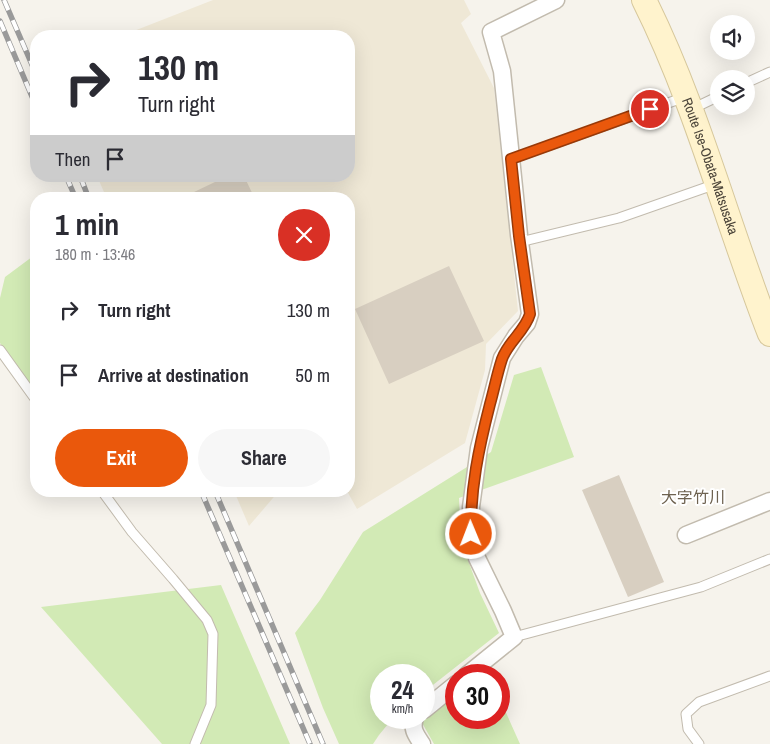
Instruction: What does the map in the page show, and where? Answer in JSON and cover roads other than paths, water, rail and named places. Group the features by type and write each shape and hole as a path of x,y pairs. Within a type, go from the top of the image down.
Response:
{"main road":[{"name":"Route Ise-Obata-Matsusaka","path":"644,0 654,20 687,103 717,184 749,280 770,334"}],"street":[{"path":"481,664 514,637 504,611 477,558 471,534 471,507 479,448 502,358 516,336 527,324 530,314 520,242 502,71 491,32 556,0"},
{"path":"686,535 770,501"},
{"path":"435,701 445,693"},
{"path":"413,729 422,744"}],"lane":[{"path":"755,79 770,72"},
{"path":"511,159 687,103 710,98"},
{"path":"520,242 618,218 717,184"},
{"path":"0,350 30,392"},
{"path":"106,497 132,532 207,620 214,634 211,705 195,744"},
{"path":"514,637 701,587 770,560"},
{"path":"699,744 688,729 686,714 699,702 770,676"}],"railway":[{"path":"4,0 30,60"},
{"path":"0,21 30,92"},
{"path":"69,182 73,192"},
{"path":"82,182 86,192"},
{"path":"204,497 310,744"},
{"path":"218,497 323,744"}],"district":[{"name":"大字竹川","path":"693,497"}]}
